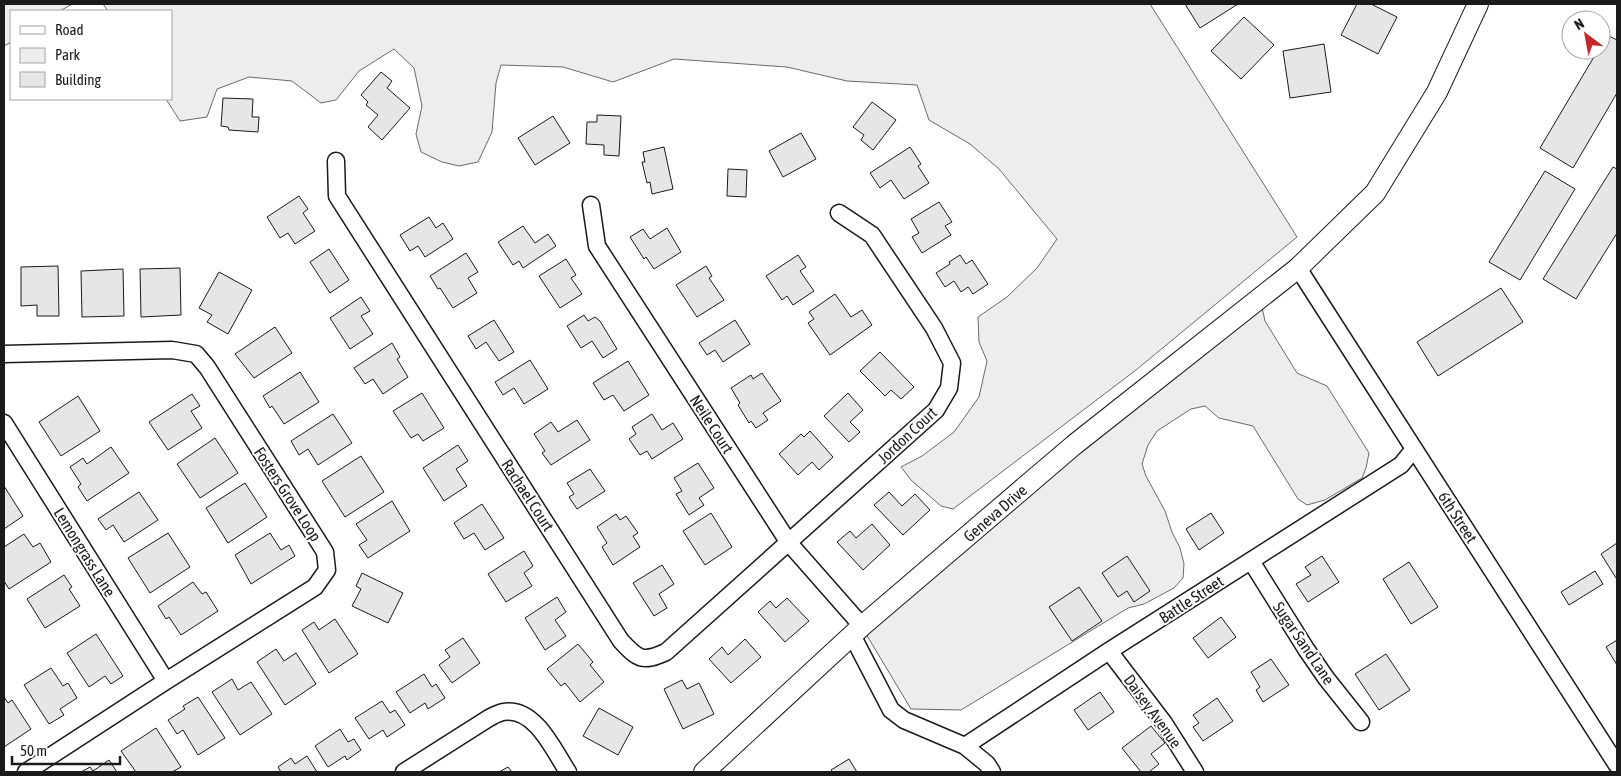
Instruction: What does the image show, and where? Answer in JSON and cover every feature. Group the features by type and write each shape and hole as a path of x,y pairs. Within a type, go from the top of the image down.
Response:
{"main road":[{"name":"Geneva Drive","path":"704,772 857,631 1074,445 1298,268 1375,193 1437,92 1478,4"}],"street":[{"name":"Rachael Court","path":"336,162 337,196 621,641 636,656 652,658 666,652 789,543"},
{"name":"Neile Court","path":"591,206 597,246 789,543 857,631 891,710 904,720 965,746 987,764 992,772"},
{"name":"Jordon Court","path":"789,543 936,410 949,388 952,363 934,328 872,235 839,213"},
{"name":"6th Street","path":"1298,268 1617,765"},
{"name":"Fosters Grove Loop","path":"4,354 172,350 196,354 207,367 325,552 327,570 315,588 166,680 26,772"},
{"name":"Lemongrass Lane","path":"4,423 166,680"},
{"name":"Battle Street","path":"965,746 1401,465 1414,449"},
{"name":"Sugar Sand Lane","path":"1251,561 1306,649 1361,722"},
{"name":"Daisey Avenue","path":"1109,652 1164,723 1195,772"},
{"path":"404,772 489,718 503,712 514,712 528,717 537,725 568,772"}],"green space":[{"path":"4,4 72,4 62,10 10,10 10,43 4,46"},
{"path":"103,4 1150,4 1297,237 1136,370 953,509 941,506 911,480 901,467 922,456 954,432 979,397 987,361 979,342 978,317 1007,297 1037,268 1057,239 999,169 970,144 929,120 917,85 847,81 787,67 674,59 613,82 563,67 501,65 496,83 492,132 478,162 459,166 442,162 421,152 416,134 422,106 414,68 394,49 359,71 336,100 321,103 292,81 249,77 217,89 207,117 180,121 167,100 172,100 172,10 107,10"},
{"path":"1262,307 1265,321 1297,373 1327,386 1369,453 1362,478 1325,500 1307,505 1298,499 1253,426 1219,418 1205,406 1191,409 1157,431 1148,445 1142,464 1146,476 1165,511 1180,548 1184,564 1183,578 1174,588 1144,604 1128,608 961,710 911,709 866,634 1079,451"}],"building":[{"path":"1185,4 1238,4 1200,28"},
{"path":"1357,4 1371,4 1397,17 1378,54 1341,35"},
{"path":"1244,17 1274,45 1241,79 1211,51"},
{"path":"1611,37 1617,40 1617,93 1573,168 1540,148 1592,60 1611,60"},
{"path":"1324,44 1331,92 1290,98 1283,51"},
{"path":"381,72 392,81 387,88 410,108 382,140 368,127 378,115 366,105 368,102 361,95"},
{"path":"223,98 253,99 252,117 259,117 258,132 229,130 228,127 221,126"},
{"path":"872,102 896,120 873,150 861,140 864,135 853,127"},
{"path":"597,115 621,116 619,156 604,155 604,145 586,144 587,122 597,122"},
{"path":"553,116 570,143 535,165 518,138"},
{"path":"801,133 816,159 783,177 769,151"},
{"path":"664,147 673,189 652,194 650,182 647,183 642,162 645,162 643,152"},
{"path":"910,147 921,164 918,166 929,183 904,199 891,180 880,188 870,173"},
{"path":"1613,167 1617,169 1617,233 1576,299 1543,279"},
{"path":"728,169 747,170 746,197 727,196"},
{"path":"1545,171 1575,189 1520,280 1489,262"},
{"path":"299,196 308,209 303,213 315,231 295,244 288,233 280,238 267,217"},
{"path":"939,202 952,222 945,226 951,235 922,253 912,237 919,233 911,219"},
{"path":"429,217 436,228 443,223 453,239 425,257 418,246 410,251 400,235"},
{"path":"523,226 535,243 548,234 556,246 523,268 519,261 513,265 498,242"},
{"path":"667,228 681,252 654,269 646,257 644,259 630,237 643,229 650,239"},
{"path":"329,249 349,280 330,293 310,262"},
{"path":"466,253 478,272 468,278 477,293 453,308 430,276"},
{"path":"798,255 806,267 800,271 814,291 793,305 787,296 782,300 766,276"},
{"path":"960,255 966,264 972,260 988,284 973,294 968,287 961,292 954,281 945,287 936,273"},
{"path":"566,259 576,275 571,278 582,294 560,308 539,276"},
{"path":"58,266 59,316 37,316 37,305 21,306 21,267"},
{"path":"706,266 712,276 709,278 724,300 697,317 676,285"},
{"path":"180,268 181,315 141,317 140,269"},
{"path":"123,269 124,316 82,317 81,271"},
{"path":"219,272 252,290 228,334 207,322 212,315 199,308"},
{"path":"1501,288 1523,322 1438,376 1417,342"},
{"path":"835,294 851,317 862,310 872,325 830,355 808,323 814,319 809,312"},
{"path":"361,297 370,311 361,316 373,334 350,349 330,318"},
{"path":"584,315 588,321 595,317 600,321 617,349 603,358 592,341 581,348 567,326"},
{"path":"494,320 514,352 499,361 486,342 476,349 468,336"},
{"path":"735,320 750,344 723,362 715,350 707,355 699,343"},
{"path":"275,327 292,353 254,378 235,354"},
{"path":"392,343 400,357 397,359 408,377 383,394 373,379 365,384 354,368"},
{"path":"880,352 914,387 901,399 891,390 885,396 860,371"},
{"path":"530,360 548,389 524,404 514,388 503,395 495,382"},
{"path":"628,361 649,395 624,411 613,395 604,400 593,383"},
{"path":"300,372 319,402 284,424 272,406 270,408 263,396"},
{"path":"762,373 781,401 763,413 768,420 756,428 751,421 749,423 738,405 740,403 731,388 751,375 753,379"},
{"path":"422,393 444,428 423,441 418,434 411,438 393,411"},
{"path":"848,393 863,410 850,422 860,432 849,442 824,416"},
{"path":"192,394 200,406 191,411 202,428 168,450 149,422"},
{"path":"78,396 100,431 61,456 39,422"},
{"path":"333,414 352,443 318,465 308,449 299,455 291,441"},
{"path":"652,414 662,430 673,423 683,439 652,459 647,451 640,455 629,439 636,434 632,427"},
{"path":"577,420 590,440 551,465 542,453 545,451 534,434 551,422 558,432"},
{"path":"810,431 833,457 819,470 812,462 798,475 779,454 801,434 804,437"},
{"path":"215,438 238,473 200,498 177,464"},
{"path":"458,445 468,461 456,469 467,486 444,501 423,468"},
{"path":"111,447 129,473 87,501 78,487 81,484 70,467 83,458 87,464"},
{"path":"361,456 384,492 345,517 322,481"},
{"path":"698,463 714,488 699,498 704,505 689,515 676,494 682,491 674,478"},
{"path":"590,469 605,491 577,509 569,497 574,494 567,483"},
{"path":"245,483 267,517 228,543 206,508"},
{"path":"4,486 23,516 4,529"},
{"path":"139,492 158,520 124,542 113,525 106,530 98,519"},
{"path":"889,492 902,506 915,494 930,510 903,535 874,505"},
{"path":"392,501 410,531 368,558 359,545 367,540 356,524"},
{"path":"482,504 504,538 485,550 474,533 464,539 454,523"},
{"path":"711,513 732,547 705,565 683,531"},
{"path":"1211,513 1224,533 1199,550 1186,529"},
{"path":"616,514 620,520 626,516 638,533 633,536 640,547 613,565 602,547 607,543 597,527"},
{"path":"872,524 890,545 863,570 837,542 850,531 856,538"},
{"path":"168,533 190,567 150,593 128,558"},
{"path":"270,533 281,550 289,545 295,556 251,584 235,555"},
{"path":"24,534 33,547 40,543 51,562 9,589 4,581 4,547"},
{"path":"1617,543 1617,577 1616,578 1601,554"},
{"path":"524,551 533,566 524,573 532,586 506,602 488,574"},
{"path":"1127,556 1150,591 1134,602 1127,591 1118,597 1102,573"},
{"path":"1322,556 1339,582 1308,602 1296,584 1311,575 1305,567"},
{"path":"1409,562 1438,607 1411,624 1383,579"},
{"path":"662,565 674,584 659,594 667,608 654,616 633,583"},
{"path":"1595,571 1603,584 1569,605 1561,592"},
{"path":"362,573 403,593 388,623 352,606 361,589 356,586"},
{"path":"64,575 72,587 69,589 80,606 45,628 27,599"},
{"path":"193,582 202,594 206,592 218,611 181,635 169,617 166,619 158,606"},
{"path":"1079,587 1102,621 1072,641 1049,607"},
{"path":"557,597 566,612 555,620 566,636 545,650 525,618"},
{"path":"787,598 809,621 785,642 758,612 770,601 776,608"},
{"path":"1221,617 1236,637 1208,658 1193,638"},
{"path":"335,619 358,654 329,673 302,630 314,622 319,630"},
{"path":"96,634 123,676 111,684 105,676 89,687 67,653"},
{"path":"463,638 480,663 452,683 439,665 450,657 445,650"},
{"path":"745,639 761,657 731,683 709,659 722,647 728,655"},
{"path":"1617,640 1617,665 1606,647"},
{"path":"578,644 593,662 590,665 604,682 580,702 565,683 561,686 547,669"},
{"path":"276,649 284,661 296,653 316,684 285,705 257,662"},
{"path":"1386,654 1410,690 1379,710 1355,674"},
{"path":"1271,659 1289,685 1263,702 1256,690 1260,687 1251,672"},
{"path":"51,668 63,686 68,683 77,698 60,709 64,715 49,724 24,685"},
{"path":"424,674 432,687 436,684 445,698 428,709 425,703 410,713 396,692"},
{"path":"232,679 238,690 251,682 272,714 240,735 212,692"},
{"path":"682,680 687,689 699,683 714,714 683,729 664,689"},
{"path":"1100,692 1114,712 1088,730 1074,710"},
{"path":"4,697 8,703 12,700 31,729 4,747"},
{"path":"198,697 225,738 198,755 183,730 177,734 168,720 185,709 183,706"},
{"path":"1217,698 1233,721 1203,741 1193,727 1199,723 1193,715"},
{"path":"382,701 390,713 395,710 405,725 387,737 383,730 369,739 355,718"},
{"path":"599,708 633,727 618,755 583,736"},
{"path":"1151,726 1165,743 1151,754 1159,764 1149,772 1141,772 1122,748"},
{"path":"156,728 181,767 172,772 136,772 121,751"},
{"path":"340,729 348,742 354,739 361,750 347,760 345,756 328,767 315,746"},
{"path":"307,756 317,772 281,772 278,767 291,758 295,764"},
{"path":"849,759 857,772 833,772 831,770"},
{"path":"109,760 117,772 81,772 90,767 93,771"},
{"path":"508,767 512,772 499,772"}]}
